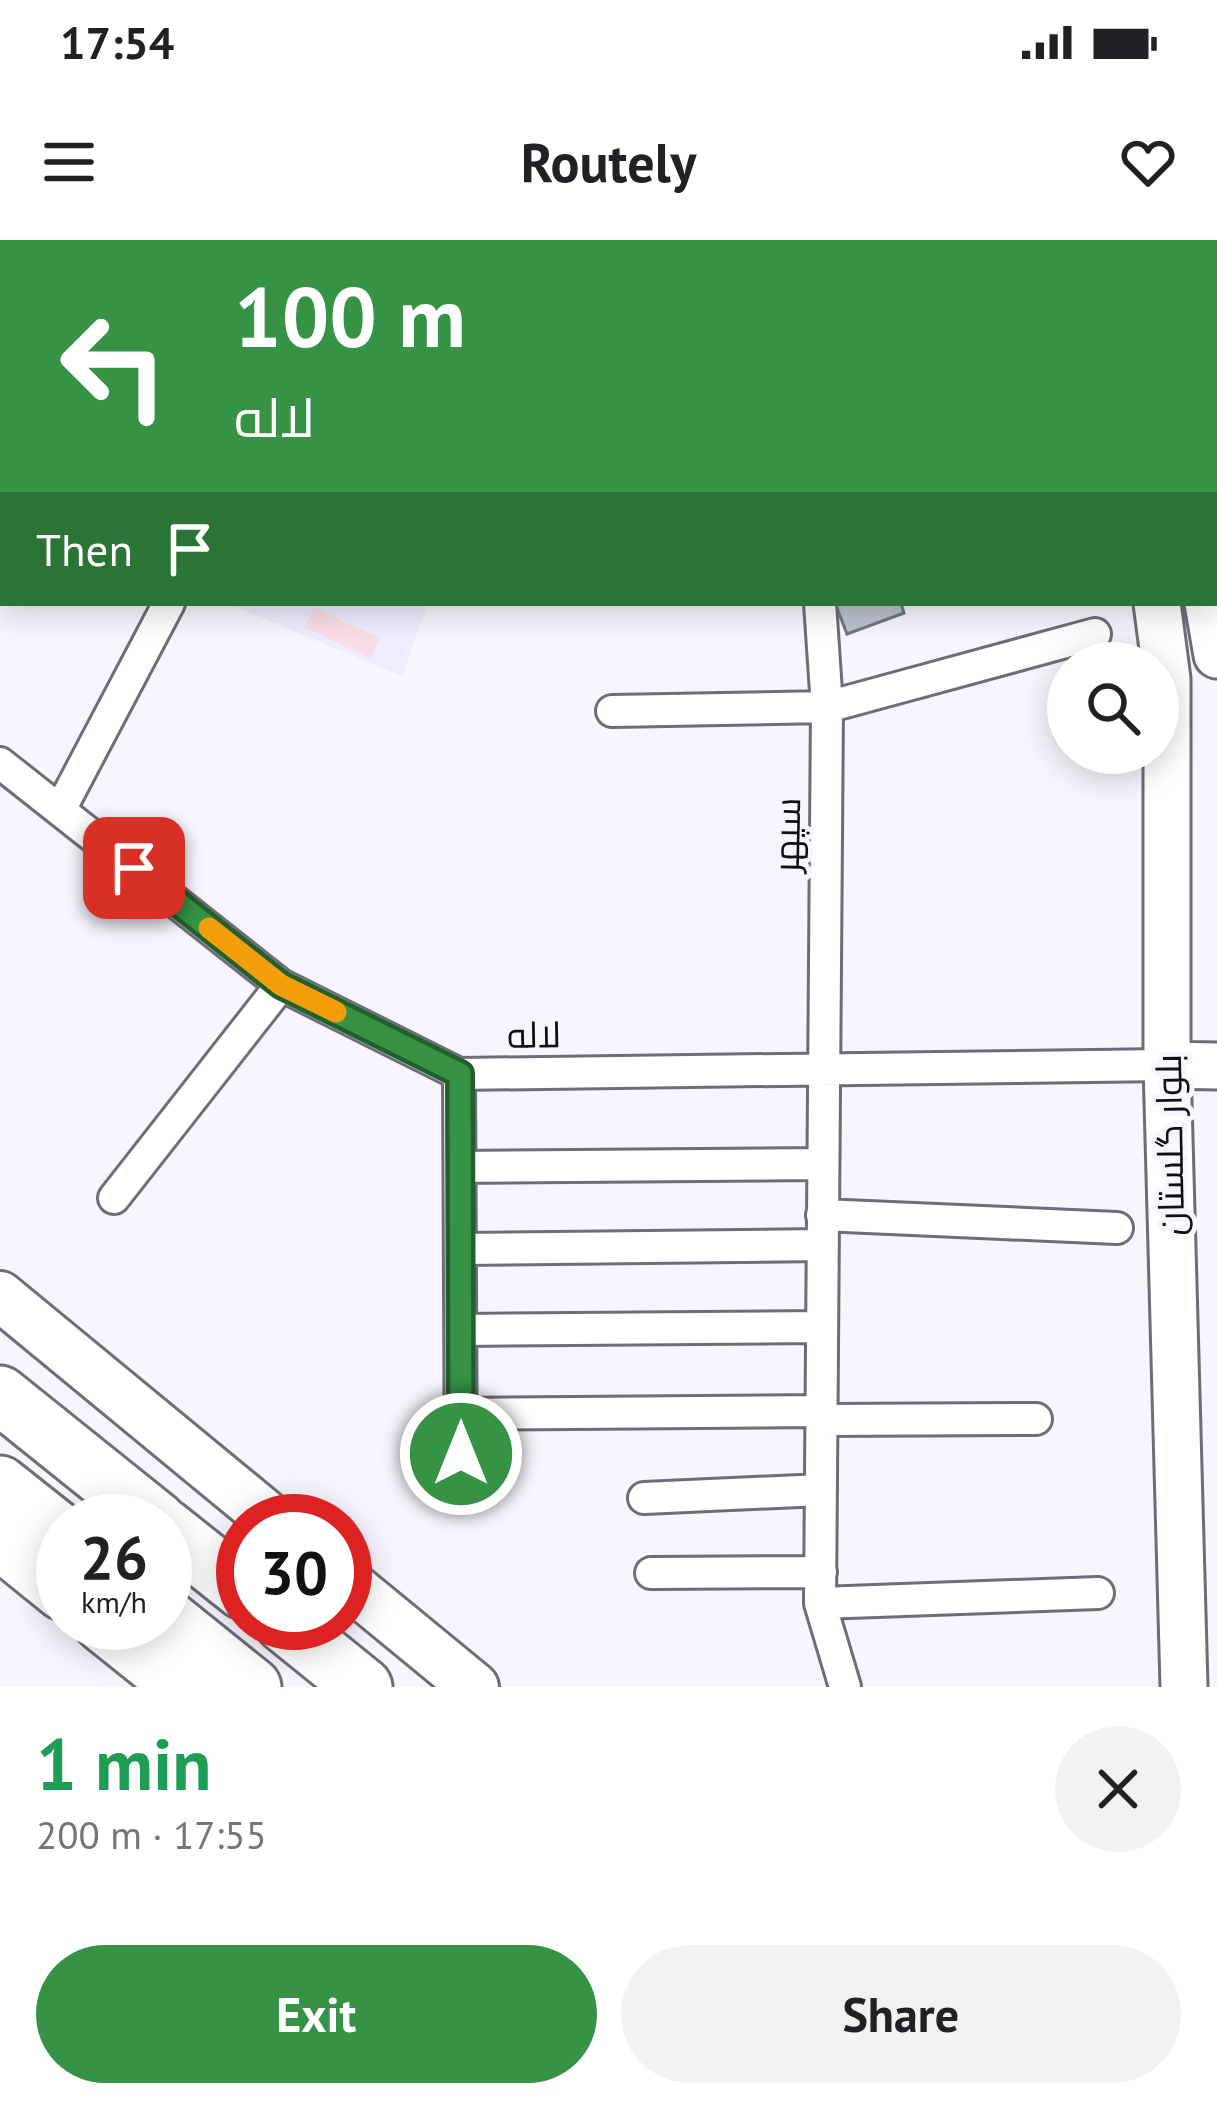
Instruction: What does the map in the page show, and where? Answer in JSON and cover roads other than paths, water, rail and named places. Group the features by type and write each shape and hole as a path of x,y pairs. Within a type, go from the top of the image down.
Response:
{"highway":[{"path":"0,1395 123,1494"},
{"path":"0,1485 36,1514"},
{"path":"0,1540 36,1569"},
{"path":"192,1549 216,1569"},
{"path":"192,1639 251,1687"},
{"path":"137,1650 183,1687"},
{"path":"317,1650 363,1687"}],"main road":[{"path":"0,1295 240,1494"},
{"path":"372,1603 473,1687"}],"street":[{"path":"59,810 167,606"},
{"name":"سپهر","path":"820,606 826,707 821,1588 845,1687"},
{"name":"بلوار گلستان","path":"1157,606 1167,679 1167,1065 1184,1687"},
{"path":"1209,606 1217,655"},
{"path":"612,711 826,707 1095,634"},
{"name":"لاله","path":"0,763 281,985 460,1074 1167,1065"},
{"path":"114,1198 281,985"},
{"path":"1167,1065 1217,1066"},
{"path":"460,1074 461,1493"},
{"path":"460,1167 822,1164"},
{"path":"460,1249 822,1230 1118,1228"},
{"path":"461,1330 822,1327"},
{"path":"461,1414 1036,1419"},
{"path":"644,1498 821,1490"},
{"path":"650,1573 821,1588 1098,1593"}]}
